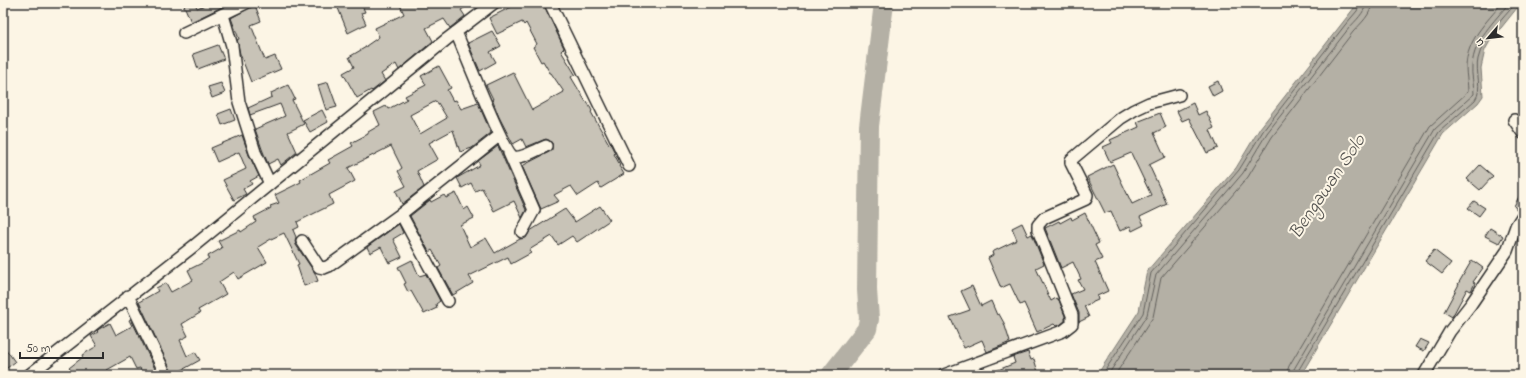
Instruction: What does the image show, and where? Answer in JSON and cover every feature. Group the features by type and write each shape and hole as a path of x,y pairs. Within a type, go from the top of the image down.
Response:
{"street":[{"path":"184,33 246,3"},
{"path":"29,375 195,245 456,32 494,3"},
{"path":"550,3 629,166"},
{"path":"223,15 232,46 239,102 242,113 255,152 270,184"},
{"path":"456,32 534,210 522,232"},
{"path":"944,375 1062,331 1072,324 1072,316 1038,230 1038,225 1044,218 1086,199 1087,195 1071,163 1071,160 1134,110 1149,103 1180,95"},
{"path":"1514,120 1523,132"},
{"path":"302,241 319,267 324,268 329,266 401,214 500,135"},
{"path":"509,153 514,157 520,157 546,146"},
{"path":"401,214 448,301"},
{"path":"1424,375 1450,331 1472,304 1507,251 1521,223"},
{"path":"128,296 166,375"}],"water":[{"name":"Bengawan Solo","path":"1358,3 1521,3 1501,28 1494,34 1485,50 1481,68 1483,96 1478,103 1443,134 1301,375 1097,375 1139,311 1147,271 1236,168 1260,128"}],"building":[{"path":"183,3 195,3 197,8 211,3 230,3 191,22"},
{"path":"336,3 361,3 365,12 361,13 366,24 348,33"},
{"path":"399,3 472,3 461,10 465,16 450,28 444,19 426,28 433,41 399,70 396,64 381,74 385,81 372,91 371,90 357,98 343,73 354,67 349,57 379,37 375,28 404,14"},
{"path":"519,3 543,3 564,48 561,51 575,74 571,77 586,102 587,101 592,111 591,112 609,144 610,143 620,165 619,166 624,174 601,188 598,183 578,196 571,186 554,195 559,201 541,209 522,166 552,150 552,143 546,139 526,147 522,139 513,144 499,117 493,99 486,85 513,72 532,110 564,92 543,61 541,62 533,47 537,44 526,23 524,25 522,22 497,34 489,18"},
{"path":"255,5 261,21 251,25 265,60 275,56 281,69 251,82 240,54 237,40 239,39 231,18"},
{"path":"492,31 501,46 490,52 496,62 480,71 468,43"},
{"path":"218,45 224,59 198,69 193,54"},
{"path":"439,66 451,88 447,90 453,101 456,100 461,109 478,103 491,133 472,148 460,152 453,130 429,143 438,159 417,171 424,187 402,204 396,191 406,186 398,171 402,168 391,146 348,168 355,181 329,195 333,204 297,222 299,227 293,230 296,237 296,245 315,273 318,281 304,286 297,265 299,264 284,233 258,247 267,262 238,279 234,272 219,282 226,294 198,310 200,313 182,324 188,336 180,340 187,356 195,352 200,360 173,375 139,302 158,291 156,288 166,283 171,292 193,280 188,270 202,263 209,258 208,256 222,248 218,241 240,230 241,232 256,222 254,217 271,208 270,206 279,203 275,195 301,182 300,180 330,163 328,160 353,146 351,143 368,134 368,132 380,125 374,112 386,106 388,109 407,99 405,96 426,85 421,76","holes":["436,101 447,118 420,134 410,115"]},
{"path":"1218,81 1222,91 1213,96 1208,86"},
{"path":"328,82 337,107 326,110 318,85"},
{"path":"221,83 225,93 212,98 208,87"},
{"path":"288,85 295,99 292,100 304,124 288,132 297,152 281,165 278,159 268,164 255,129 285,116 280,104 250,115 248,108 272,97 271,93"},
{"path":"1193,103 1198,115 1206,111 1214,128 1210,130 1218,148 1207,153 1189,118 1182,121 1177,111"},
{"path":"231,109 235,120 222,125 218,114"},
{"path":"322,110 328,122 310,132 303,120"},
{"path":"1160,113 1166,127 1154,133 1165,157 1149,165 1167,204 1140,217 1144,225 1132,231 1130,226 1120,231 1111,211 1105,213 1087,177 1113,164 1132,204 1151,195 1131,153 1110,162 1103,147 1112,143 1110,140 1139,127 1137,122"},
{"path":"242,135 259,176 250,181 252,184 243,189 246,194 234,200 223,180 246,169 239,152 217,162 211,148"},
{"path":"498,146 526,210 522,218 514,201 494,211 482,188 475,191 471,183 462,188 457,178 480,165 478,161"},
{"path":"1480,165 1493,176 1480,190 1467,179"},
{"path":"1523,189 1523,208 1518,211 1514,206"},
{"path":"456,193 464,210 468,207 474,218 460,225 470,247 486,238 495,253 520,239 526,238 530,231 565,209 575,222 600,206 610,220 577,242 572,236 558,245 552,236 529,250 531,253 511,264 508,257 469,276 473,283 453,295 438,268 441,266 432,250 429,252 410,216 430,200 431,202 444,195 446,198"},
{"path":"1474,201 1485,208 1479,216 1468,208"},
{"path":"1085,213 1099,243 1095,245 1102,259 1095,262 1108,291 1097,296 1098,300 1084,306 1089,317 1079,322 1079,313 1071,294 1083,289 1078,280 1081,279 1073,262 1061,268 1045,228 1059,221 1060,223 1071,217 1072,220"},
{"path":"1022,223 1028,236 1032,234 1044,264 1036,268 1051,301 1056,298 1059,300 1065,316 1065,321 1060,325 1056,326 1054,324 1037,332 1024,303 1020,305 1010,284 1001,288 988,258 993,255 992,252 1017,240 1012,228"},
{"path":"399,224 403,233 393,239 402,257 389,263 381,247 370,253 367,247"},
{"path":"1490,228 1503,236 1499,243 1485,236"},
{"path":"1434,250 1451,263 1442,274 1425,261"},
{"path":"412,260 419,276 426,274 440,301 436,304 437,308 424,314 411,291 408,292 404,284 406,283 398,267"},
{"path":"1472,260 1483,268 1473,282 1475,283 1471,291 1467,289 1452,317 1444,312"},
{"path":"972,286 981,306 991,301 997,315 999,314 1004,323 1010,342 987,352 982,340 964,348 950,317 970,310 961,291"},
{"path":"131,319 156,371 143,375 140,368 136,369 130,357 101,375 73,375 69,368 83,357 82,355 97,346 91,336 98,332 97,331 99,329 110,323 116,335 132,326 129,320"},
{"path":"1420,339 1429,343 1424,351 1415,347"},
{"path":"3,345 15,362 3,371"},
{"path":"1028,352 1031,360 1034,359 1039,375 986,375 1015,363 1013,357"}],"waterway":[{"path":"831,375 867,329 869,319 867,290 869,126 884,3"}]}
